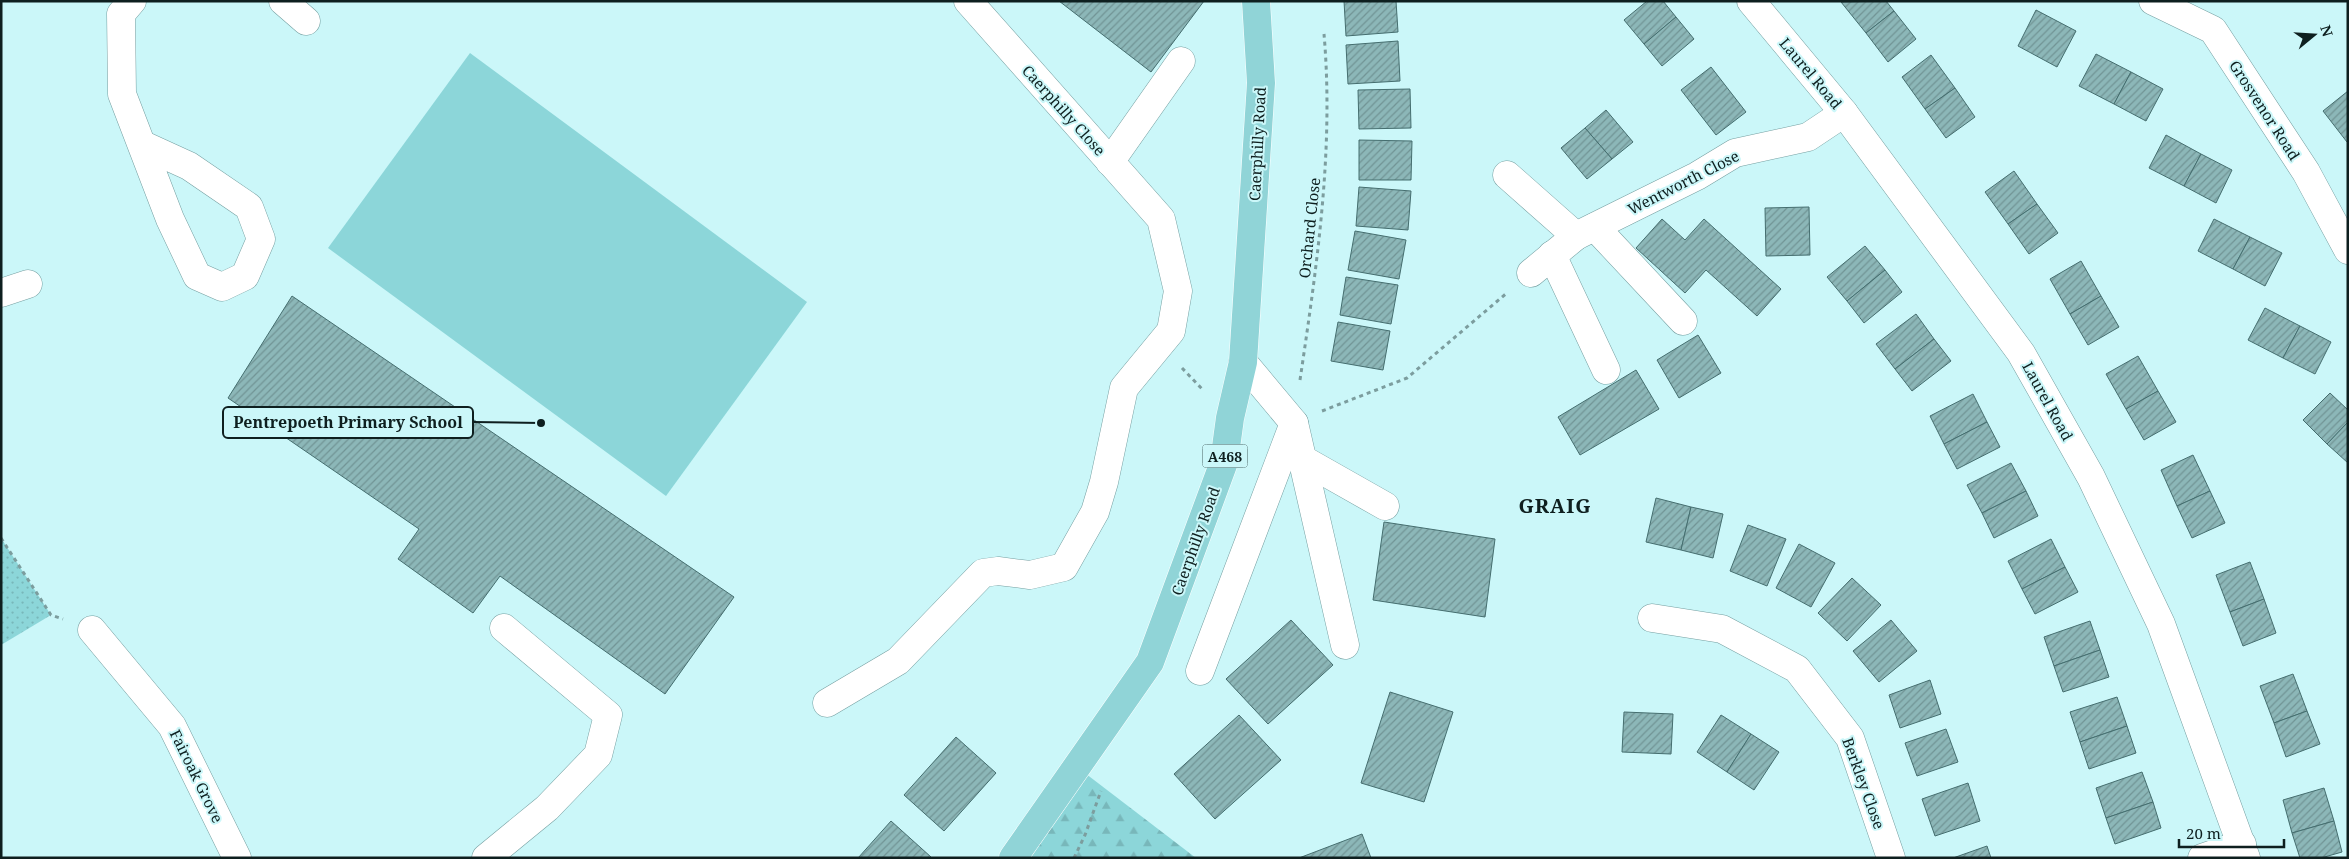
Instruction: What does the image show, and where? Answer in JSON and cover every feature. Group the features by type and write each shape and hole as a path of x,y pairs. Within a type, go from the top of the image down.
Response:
{"main road":[{"name":"Caerphilly Road","path":"1013,858 1150,662 1224,462 1230,418 1243,362 1261,83 1256,1"}],"street":[{"path":"132,1 121,14 122,94 170,219 196,276 222,287 245,276 261,239 249,207 189,166 143,146"},
{"path":"283,1 306,21"},
{"name":"Caerphilly Close","path":"968,1 1161,219 1178,292 1171,331 1164,340"},
{"name":"Laurel Road","path":"1751,1 1844,113 2021,353 2091,477 2161,624 2244,851"},
{"name":"Grosvenor Road","path":"2153,1 2214,30 2306,172 2348,250"},
{"path":"1110,162 1181,61"},
{"name":"Wentworth Close","path":"1531,273 1552,255 1586,232 1696,176 1735,153 1808,137 1844,113"},
{"path":"1507,174 1586,232 1683,321"},
{"path":"1552,255 1606,370"},
{"path":"1,293 28,284"},
{"path":"827,703 898,661 982,574 998,571 1030,575 1064,567 1095,512 1104,482 1124,388 1164,340"},
{"path":"1243,362 1294,423 1345,645"},
{"path":"1200,671 1294,423"},
{"path":"1302,459 1385,506"},
{"name":"Berkley Close","path":"1652,618 1722,629 1797,669 1850,738 1891,858"},
{"path":"486,858 547,808 598,755 608,715 504,628"},
{"name":"Fairoak Grove","path":"92,630 172,726 237,858"},
{"path":"2202,858 2244,851"}],"path":[{"name":"Orchard Close","path":"1294,423 1317,270 1327,158 1324,34"},
{"path":"1294,423 1407,378 1531,273"},
{"path":"1164,340 1184,371 1230,418"},
{"path":"1,538 51,615 92,630"}],"green space":[{"path":"470,53 807,302 666,496 328,248"},
{"path":"1,538 51,615 1,645"},
{"path":"1077,767 1196,858 1013,858"}],"building":[{"path":"1059,1 1204,1 1151,72"},
{"path":"1344,1 1396,1 1398,32 1346,36"},
{"path":"1647,1 1663,1 1676,17 1644,44 1624,20"},
{"path":"1886,1 1894,11 1866,33 1841,2"},
{"path":"2036,10 2076,31 2057,67 2018,46"},
{"path":"1894,11 1916,39 1888,62 1866,33"},
{"path":"1676,17 1694,39 1662,66 1644,44"},
{"path":"1398,41 1400,81 1348,84 1346,45"},
{"path":"2096,54 2131,72 2114,104 2079,86"},
{"path":"1931,55 1955,88 1925,109 1902,77"},
{"path":"1711,67 1746,112 1716,135 1681,90"},
{"path":"2131,72 2163,89 2146,121 2114,104"},
{"path":"1955,88 1975,117 1946,138 1925,109"},
{"path":"1410,89 1411,128 1359,129 1358,90"},
{"path":"2348,91 2348,141 2347,142 2323,111"},
{"path":"1606,110 1633,142 1612,159 1585,128"},
{"path":"1585,128 1612,159 1587,179 1561,148"},
{"path":"2166,135 2201,154 2184,186 2149,168"},
{"path":"1359,140 1412,141 1411,180 1359,180"},
{"path":"2201,154 2232,170 2216,203 2184,186"},
{"path":"2014,171 2037,204 2008,224 1985,192"},
{"path":"1359,187 1411,191 1408,230 1356,226"},
{"path":"2037,204 2058,233 2029,254 2008,224"},
{"path":"1809,207 1810,255 1766,256 1765,208"},
{"path":"1662,219 1685,240 1704,219 1781,289 1757,316 1706,270 1685,293 1636,248"},
{"path":"2214,219 2250,237 2233,269 2198,251"},
{"path":"1355,231 1406,240 1399,279 1348,270"},
{"path":"2250,237 2282,253 2265,286 2233,269"},
{"path":"1865,246 1885,270 1847,301 1827,277"},
{"path":"2081,261 2101,296 2070,314 2050,279"},
{"path":"1885,270 1902,292 1864,323 1847,301"},
{"path":"1346,277 1398,285 1391,324 1340,315"},
{"path":"292,296 734,597 665,694 500,576 473,613 398,559 419,529 228,398"},
{"path":"2101,296 2119,327 2088,345 2070,314"},
{"path":"2265,308 2300,326 2283,358 2248,340"},
{"path":"1916,314 1934,339 1895,369 1876,344"},
{"path":"1338,322 1390,331 1383,370 1331,361"},
{"path":"2300,326 2331,342 2315,374 2283,358"},
{"path":"1698,335 1721,373 1679,398 1657,360"},
{"path":"1934,339 1951,361 1912,391 1895,369"},
{"path":"2138,356 2158,391 2126,409 2106,374"},
{"path":"1636,370 1659,409 1580,455 1558,417"},
{"path":"2158,391 2176,422 2144,440 2126,409"},
{"path":"2330,393 2348,410 2348,422 2327,444 2303,420"},
{"path":"1973,394 1987,422 1944,444 1930,416"},
{"path":"1987,422 2000,447 1957,469 1944,444"},
{"path":"2348,422 2348,463 2327,444"},
{"path":"2193,455 2210,491 2177,506 2161,470"},
{"path":"2011,463 2026,491 1982,513 1967,485"},
{"path":"2026,491 2038,516 1994,538 1982,513"},
{"path":"2210,491 2225,523 2192,538 2177,506"},
{"path":"1656,498 1691,507 1681,550 1646,542"},
{"path":"1691,507 1723,514 1713,558 1681,550"},
{"path":"1384,522 1495,539 1485,617 1373,600"},
{"path":"1748,525 1786,539 1767,586 1730,571"},
{"path":"2051,539 2065,567 2022,589 2008,561"},
{"path":"1799,544 1835,563 1811,607 1776,588"},
{"path":"2250,562 2264,599 2230,612 2216,575"},
{"path":"2065,567 2078,592 2035,614 2022,589"},
{"path":"1852,578 1881,605 1847,641 1818,613"},
{"path":"2264,599 2276,633 2243,646 2230,612"},
{"path":"1291,620 1333,665 1268,724 1226,679"},
{"path":"1891,620 1917,651 1879,682 1853,651"},
{"path":"2090,621 2100,650 2054,666 2044,637"},
{"path":"2100,650 2109,677 2063,692 2054,666"},
{"path":"2293,674 2307,711 2274,723 2260,686"},
{"path":"1930,680 1941,714 1900,728 1889,695"},
{"path":"1390,692 1453,712 1424,802 1361,783"},
{"path":"2117,697 2127,726 2080,742 2070,712"},
{"path":"2307,711 2320,744 2286,757 2274,723"},
{"path":"1624,712 1673,714 1671,754 1622,752"},
{"path":"1239,715 1281,760 1215,819 1174,774"},
{"path":"1721,715 1751,734 1727,772 1697,752"},
{"path":"2127,726 2136,753 2089,769 2080,742"},
{"path":"1946,729 1958,762 1917,776 1905,743"},
{"path":"1751,734 1779,752 1754,790 1727,772"},
{"path":"956,737 996,773 944,831 904,795"},
{"path":"2142,772 2153,802 2106,818 2096,788"},
{"path":"1968,783 1980,821 1935,836 1922,799"},
{"path":"2324,788 2334,821 2292,833 2283,800"},
{"path":"2153,802 2161,828 2115,844 2106,818"},
{"path":"891,821 931,857 858,858"},
{"path":"2334,821 2342,852 2321,858 2300,858 2292,833"},
{"path":"1362,834 1371,858 1299,858"},
{"path":"1987,846 1991,858 1953,858"}],"place":[{"name":"Pentrepoeth Primary School","path":"541,423"}],"district":[{"name":"GRAIG","path":"1555,505"}]}
